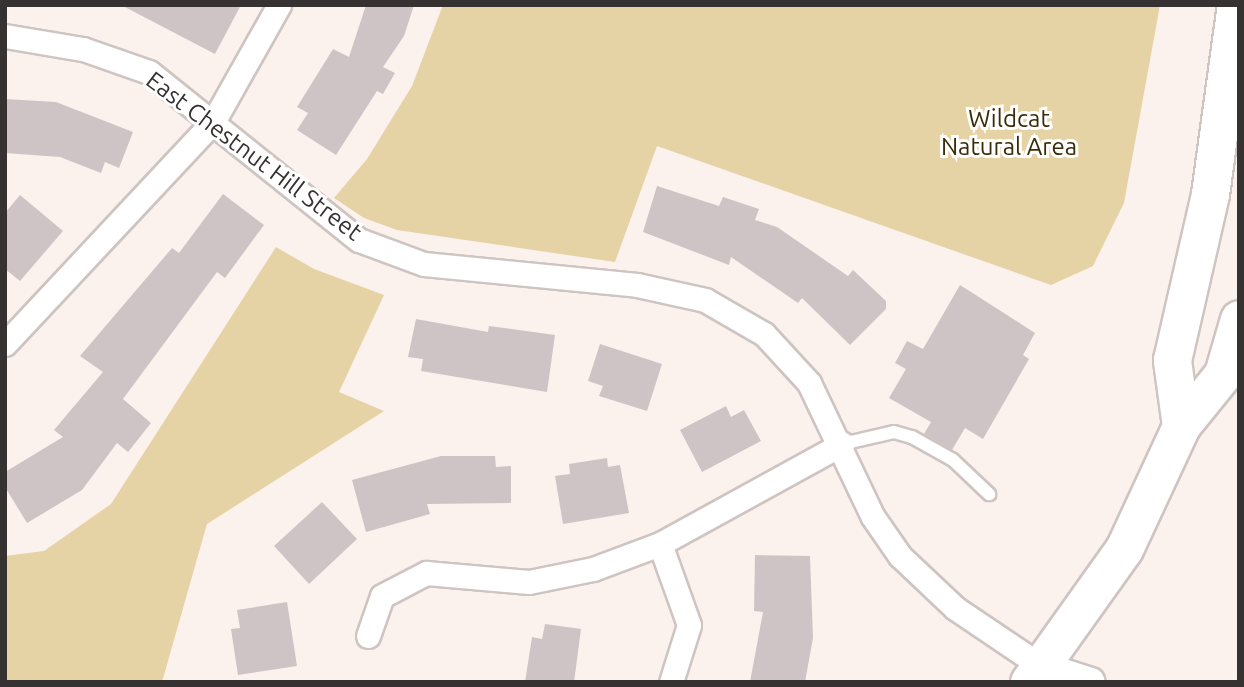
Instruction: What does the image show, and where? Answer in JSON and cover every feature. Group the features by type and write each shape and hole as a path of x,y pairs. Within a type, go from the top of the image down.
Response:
{"main road":[{"path":"1181,426 1172,360 1210,194 1236,5"},
{"path":"1041,677 1124,549 1181,426 1223,374 1239,319"}],"street":[{"path":"5,344 213,121 279,5"},
{"name":"East Chestnut Hill Street","path":"5,36 83,49 149,72 359,240 424,264 637,285 705,300 764,334 809,383 842,444 873,517 900,556 955,608 1041,677"},
{"path":"368,636 382,596 426,573 529,582 593,569 660,544 842,444"},
{"path":"660,544 690,625 671,682"},
{"path":"1041,677 1091,682"}],"lane":[{"path":"842,444 894,432 912,437 953,460 989,494"}],"green space":[{"name":"Wildcat Natural Area","path":"443,5 1160,5 1124,203 1093,266 1051,285 657,146 615,262 397,230 364,218 334,198 367,159 412,86"},
{"path":"276,247 314,269 384,295 339,392 384,411 207,524 162,682 5,682 5,556 44,551 111,504"}],"building":[{"path":"121,5 241,5 215,54"},
{"path":"366,5 414,5 404,36 383,67 395,73 383,94 377,91 336,155 297,130 308,113 297,107 333,49 349,57"},
{"path":"5,99 56,102 133,132 119,168 105,162 101,173 60,157 5,153"},
{"path":"657,186 719,206 723,197 759,209 755,220 777,227 848,276 853,270 886,301 886,309 850,345 802,298 798,303 731,257 729,265 643,232"},
{"path":"223,194 264,225 225,278 217,272 123,399 151,423 128,452 117,443 82,490 27,523 5,487 5,472 63,437 54,430 103,372 80,356 172,248 179,253"},
{"path":"20,195 63,231 20,281 5,269 5,213"},
{"path":"960,285 1035,333 1023,355 1029,359 983,439 965,428 952,450 924,434 931,422 889,398 906,369 895,363 907,341 923,349"},
{"path":"416,319 488,332 489,326 555,335 547,392 421,371 423,359 408,357"},
{"path":"600,344 662,364 647,411 599,396 603,386 588,381"},
{"path":"726,406 731,417 744,410 761,441 702,472 680,430"},
{"path":"441,456 495,456 496,467 511,466 511,503 427,504 430,514 366,532 352,480"},
{"path":"607,458 608,467 620,465 629,513 563,524 555,476 570,474 569,464"},
{"path":"322,502 357,539 309,584 274,546"},
{"path":"755,555 810,556 813,638 805,682 750,682 763,612 754,611"},
{"path":"287,602 297,666 238,675 231,629 240,628 237,610"},
{"path":"545,624 581,629 574,682 525,682 532,637 542,639"}]}
